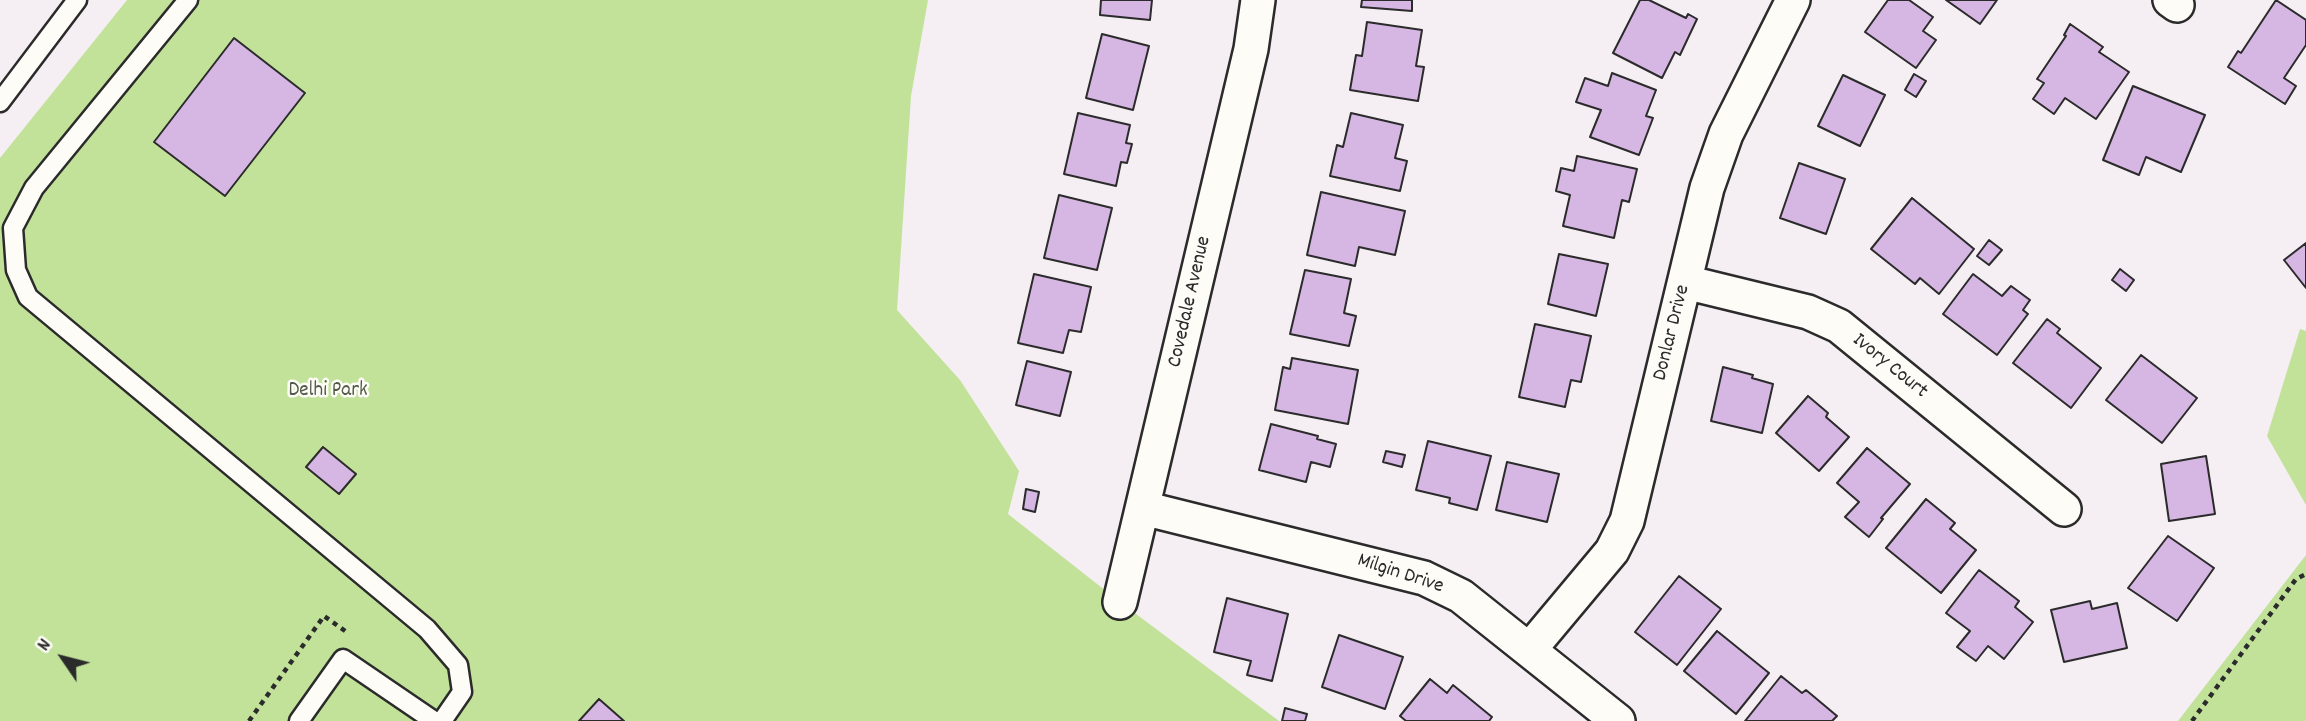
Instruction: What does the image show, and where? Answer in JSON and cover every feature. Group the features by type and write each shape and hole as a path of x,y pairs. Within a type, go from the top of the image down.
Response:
{"street":[{"name":"Covedale Avenue","path":"1120,602 1251,49 1258,0"},
{"name":"Donlar Drive","path":"1530,649 1612,551 1627,521 1707,188 1726,134 1793,0"},
{"name":"Ivory Court","path":"1685,282 1808,312 1839,326 2064,509"},
{"name":"Milgin Drive","path":"1143,508 1424,578 1461,596 1618,721"}],"lane":[{"path":"0,102 77,0"},
{"path":"188,0 34,188 13,228 16,270 28,297 427,629 458,665 462,692 442,721"},
{"path":"299,721 343,659 434,721"}],"path":[{"path":"2192,721 2296,579 2306,574"}],"green space":[{"name":"Delhi Park","path":"127,0 928,0 911,96 897,310 960,380 1019,471 1008,514 1279,721 0,721 0,158"},
{"path":"2300,329 2306,331 2306,505 2267,436"},
{"path":"2306,555 2306,721 2178,721"}],"building":[{"path":"1101,0 1152,0 1150,20 1100,15"},
{"path":"1362,0 1412,0 1412,11 1361,7"},
{"path":"1640,0 1649,0 1686,18 1688,14 1697,19 1680,55 1675,52 1662,78 1613,53"},
{"path":"1888,0 1909,0 1933,17 1923,31 1936,40 1916,68 1865,32"},
{"path":"1946,0 1997,0 1980,24"},
{"path":"2276,0 2306,20 2306,45 2284,78 2296,86 2285,104 2228,67 2238,51 2241,53"},
{"path":"1367,22 1422,30 1416,66 1424,67 1418,101 1350,90 1356,55 1362,56"},
{"path":"2070,24 2103,47 2099,52 2129,72 2096,119 2065,98 2054,114 2033,99 2044,83 2037,79 2066,36 2064,35"},
{"path":"1102,34 1149,46 1133,110 1086,98"},
{"path":"234,38 305,93 225,196 154,142"},
{"path":"1612,73 1656,90 1646,116 1653,118 1639,155 1590,137 1601,110 1576,102 1585,78 1608,86"},
{"path":"1914,74 1926,81 1916,97 1905,90"},
{"path":"1843,75 1885,95 1860,146 1818,126"},
{"path":"2133,86 2205,115 2181,172 2146,157 2139,175 2103,160"},
{"path":"1078,113 1130,125 1126,143 1132,144 1127,163 1121,162 1116,186 1064,174"},
{"path":"1351,113 1403,125 1395,158 1407,161 1400,191 1330,176 1337,145 1343,147"},
{"path":"1577,156 1637,169 1629,202 1622,200 1614,238 1563,226 1570,195 1556,191 1561,168 1574,171"},
{"path":"1799,163 1845,179 1826,234 1780,218"},
{"path":"1321,192 1405,211 1395,255 1359,247 1355,266 1307,255"},
{"path":"1059,195 1112,208 1097,270 1044,258"},
{"path":"1912,198 1974,249 1939,294 1920,278 1915,284 1871,249"},
{"path":"1989,240 2002,250 1989,265 1977,256"},
{"path":"2306,243 2306,288 2284,260"},
{"path":"1559,254 1608,264 1596,316 1548,304"},
{"path":"2120,269 2134,280 2126,291 2112,280"},
{"path":"1305,270 1351,279 1344,313 1356,316 1349,346 1290,334"},
{"path":"1034,274 1091,287 1081,332 1069,330 1063,353 1018,343"},
{"path":"1973,274 2002,296 2011,286 2030,300 2023,310 2028,314 1997,355 1943,314"},
{"path":"2047,319 2060,329 2057,333 2101,368 2071,408 2013,363"},
{"path":"1535,324 1591,336 1581,382 1571,380 1565,407 1519,397"},
{"path":"2141,355 2197,398 2162,443 2106,400"},
{"path":"1292,358 1358,370 1348,424 1275,410 1283,367 1290,369"},
{"path":"1027,361 1071,372 1060,416 1016,405"},
{"path":"1723,367 1773,384 1762,433 1711,421"},
{"path":"1808,396 1828,413 1826,417 1849,437 1819,471 1776,433"},
{"path":"1271,424 1318,436 1317,439 1336,444 1330,467 1311,462 1306,482 1259,470"},
{"path":"1428,441 1491,456 1477,510 1449,503 1450,498 1416,490"},
{"path":"323,447 356,474 339,494 306,467"},
{"path":"1867,448 1910,484 1881,518 1883,519 1869,537 1845,517 1859,502 1837,483"},
{"path":"1386,451 1405,455 1402,467 1383,462"},
{"path":"2206,456 2215,514 2169,521 2161,464"},
{"path":"1507,462 1559,474 1547,522 1496,510"},
{"path":"1026,489 1039,492 1035,512 1023,509"},
{"path":"1926,499 1955,523 1950,529 1976,550 1941,593 1886,548"},
{"path":"2168,536 2214,568 2177,621 2128,588"},
{"path":"1979,570 2019,601 2015,607 2033,622 2004,659 1988,646 1976,661 1957,647 1970,631 1946,613"},
{"path":"1679,576 1721,609 1677,665 1635,632"},
{"path":"1227,598 1288,614 1272,681 1247,675 1251,661 1214,652"},
{"path":"2090,601 2092,609 2117,603 2127,648 2064,662 2051,610"},
{"path":"1717,631 1769,673 1736,714 1684,671"},
{"path":"1339,635 1403,657 1385,709 1322,687"},
{"path":"1781,676 1802,693 1806,690 1837,716 1832,721 1745,721"},
{"path":"1430,679 1447,693 1453,685 1492,717 1489,721 1406,721 1400,716"},
{"path":"599,699 624,721 579,721"},
{"path":"1285,708 1307,714 1305,721 1282,721"}]}
